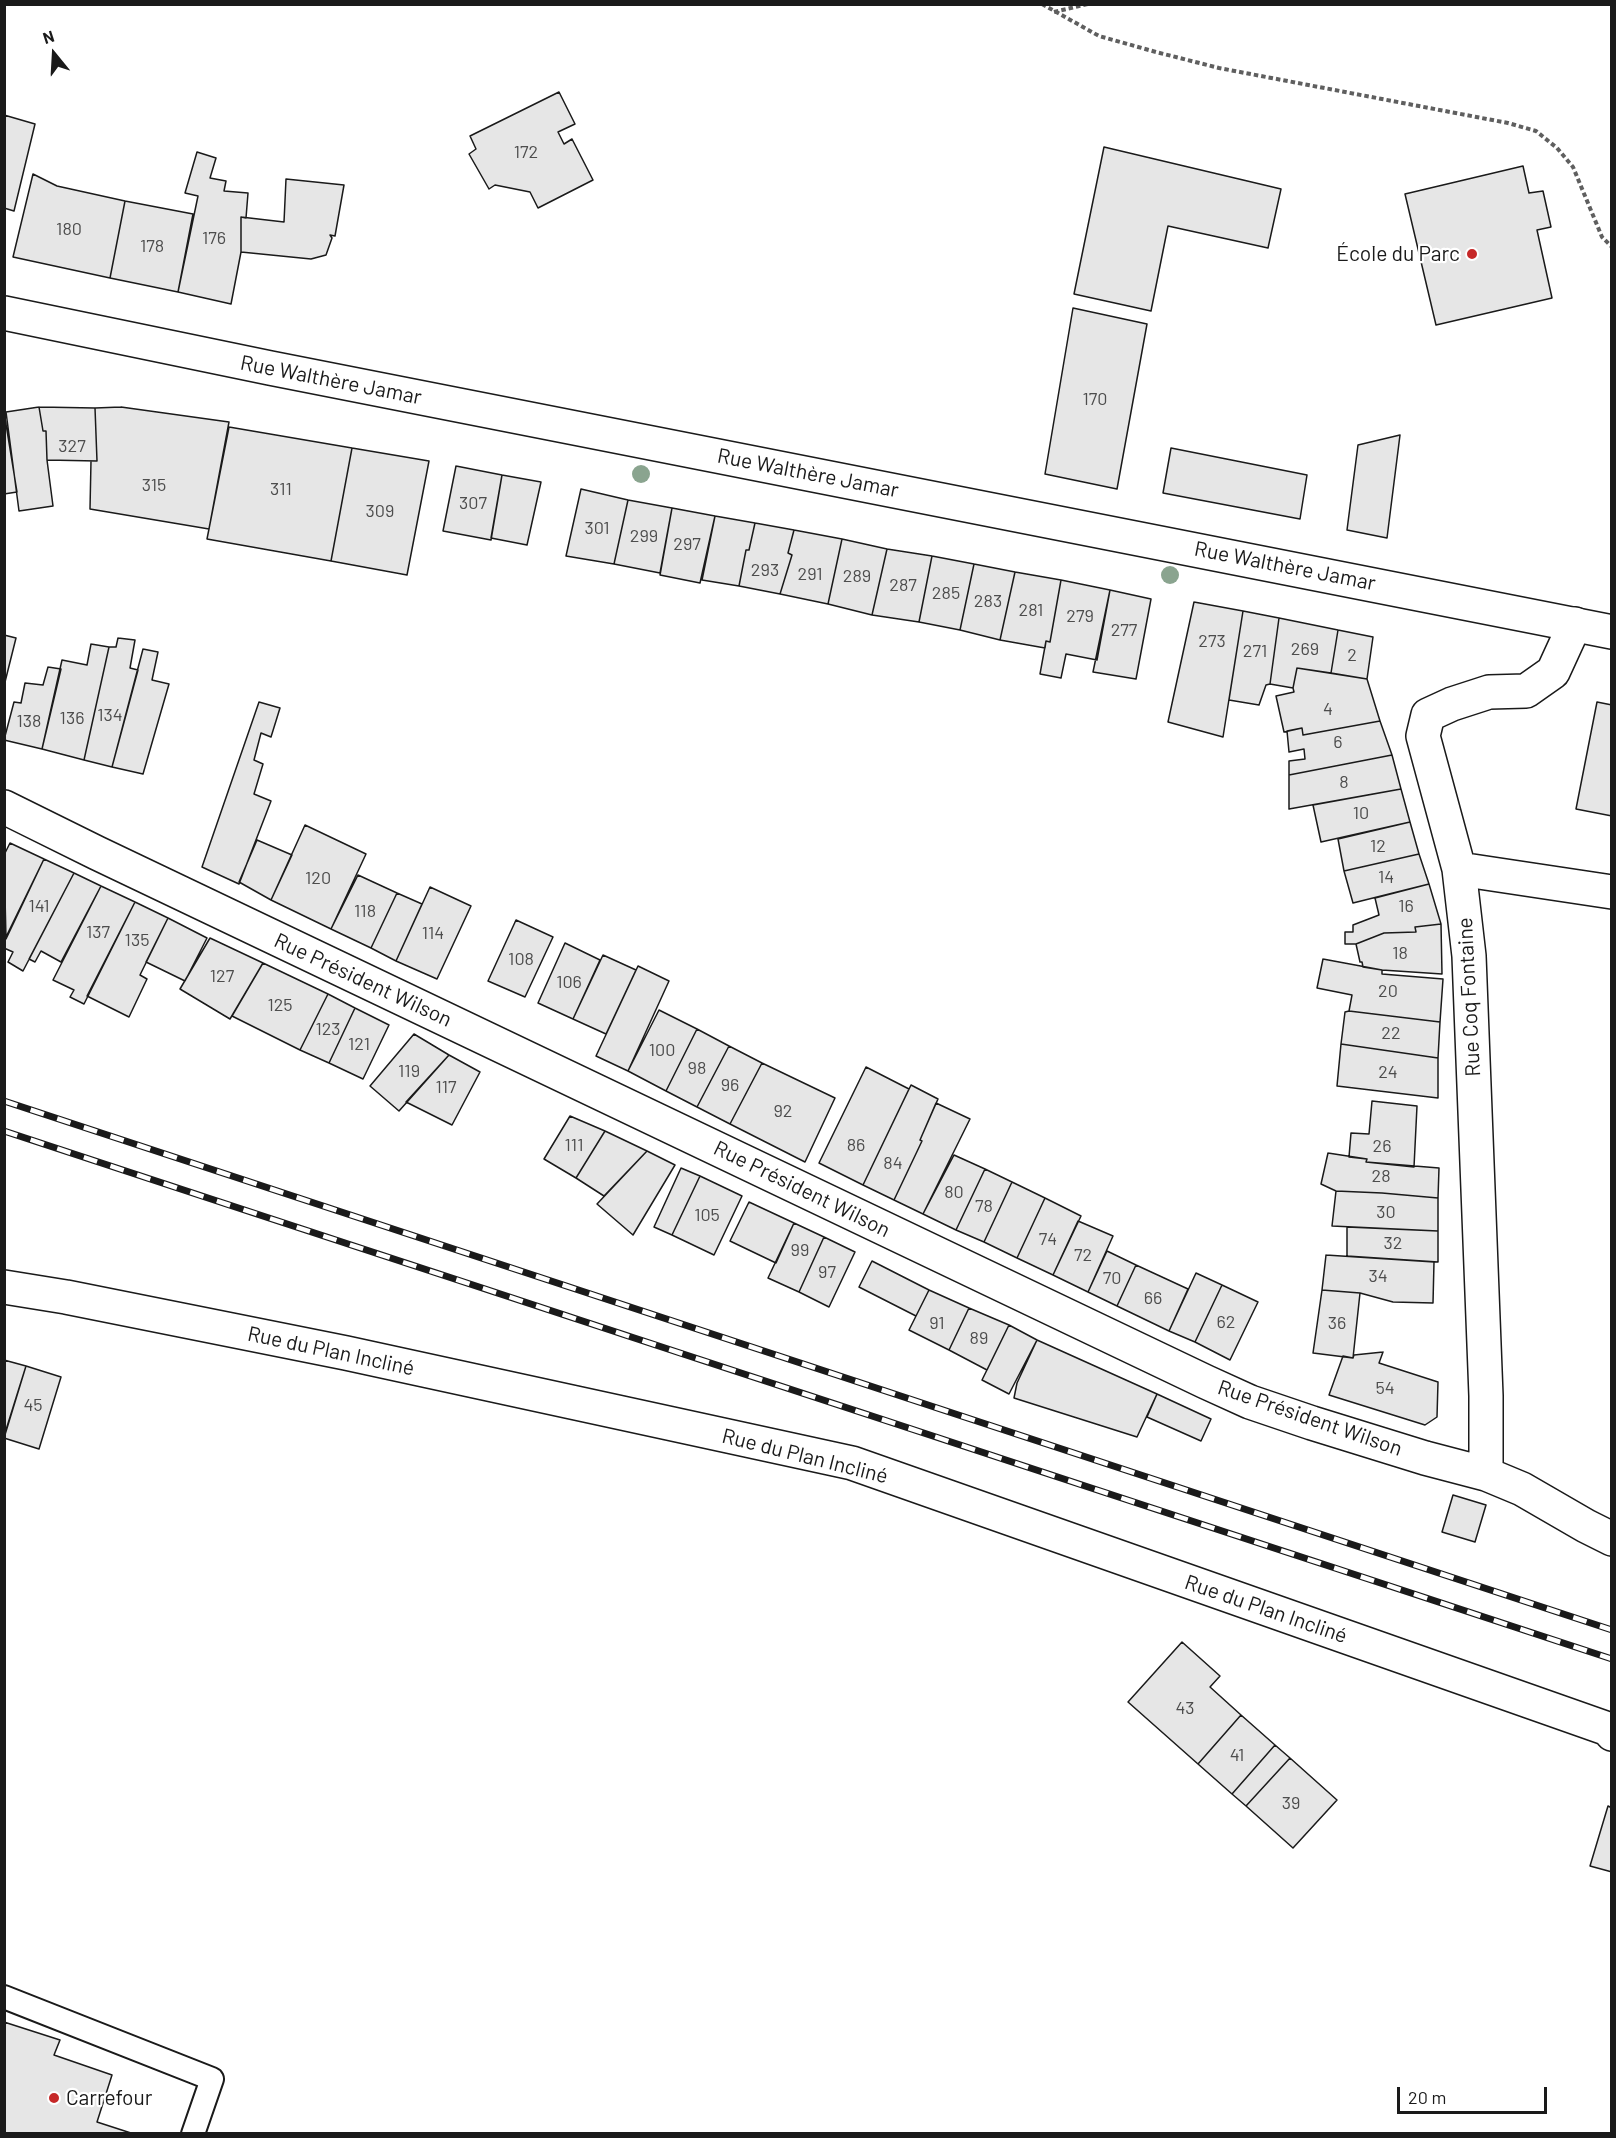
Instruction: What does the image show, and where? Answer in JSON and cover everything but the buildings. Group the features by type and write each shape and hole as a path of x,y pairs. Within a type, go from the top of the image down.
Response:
{"street":[{"name":"Rue Walthère Jamar","path":"4,313 270,368 1611,632"},
{"name":"Rue Coq Fontaine","path":"1486,1474 1486,1396 1469,956 1459,869 1423,736 1428,715 1452,704 1489,692 1526,691 1553,672 1575,624"},
{"name":"Rue Président Wilson","path":"4,807 1215,1386 1312,1423 1425,1458 1486,1474 1522,1489 1611,1539"},
{"path":"1459,869 1611,892"},
{"name":"Rue du Plan Incliné","path":"4,1287 66,1297 346,1353 852,1462 1610,1727"}],"lane":[{"path":"4,1997 212,2079 193,2133"}],"path":[{"path":"1042,4 1099,36 1156,52 1219,68 1508,123 1536,131 1557,147 1573,167 1602,237 1611,247"},
{"path":"1053,12 1088,4"}],"railway":[{"path":"4,1101 1612,1630"},
{"path":"4,1131 1612,1659"}],"place":[{"name":"École du Parc","path":"1472,254"},
{"name":"Carrefour","path":"54,2098"}]}
